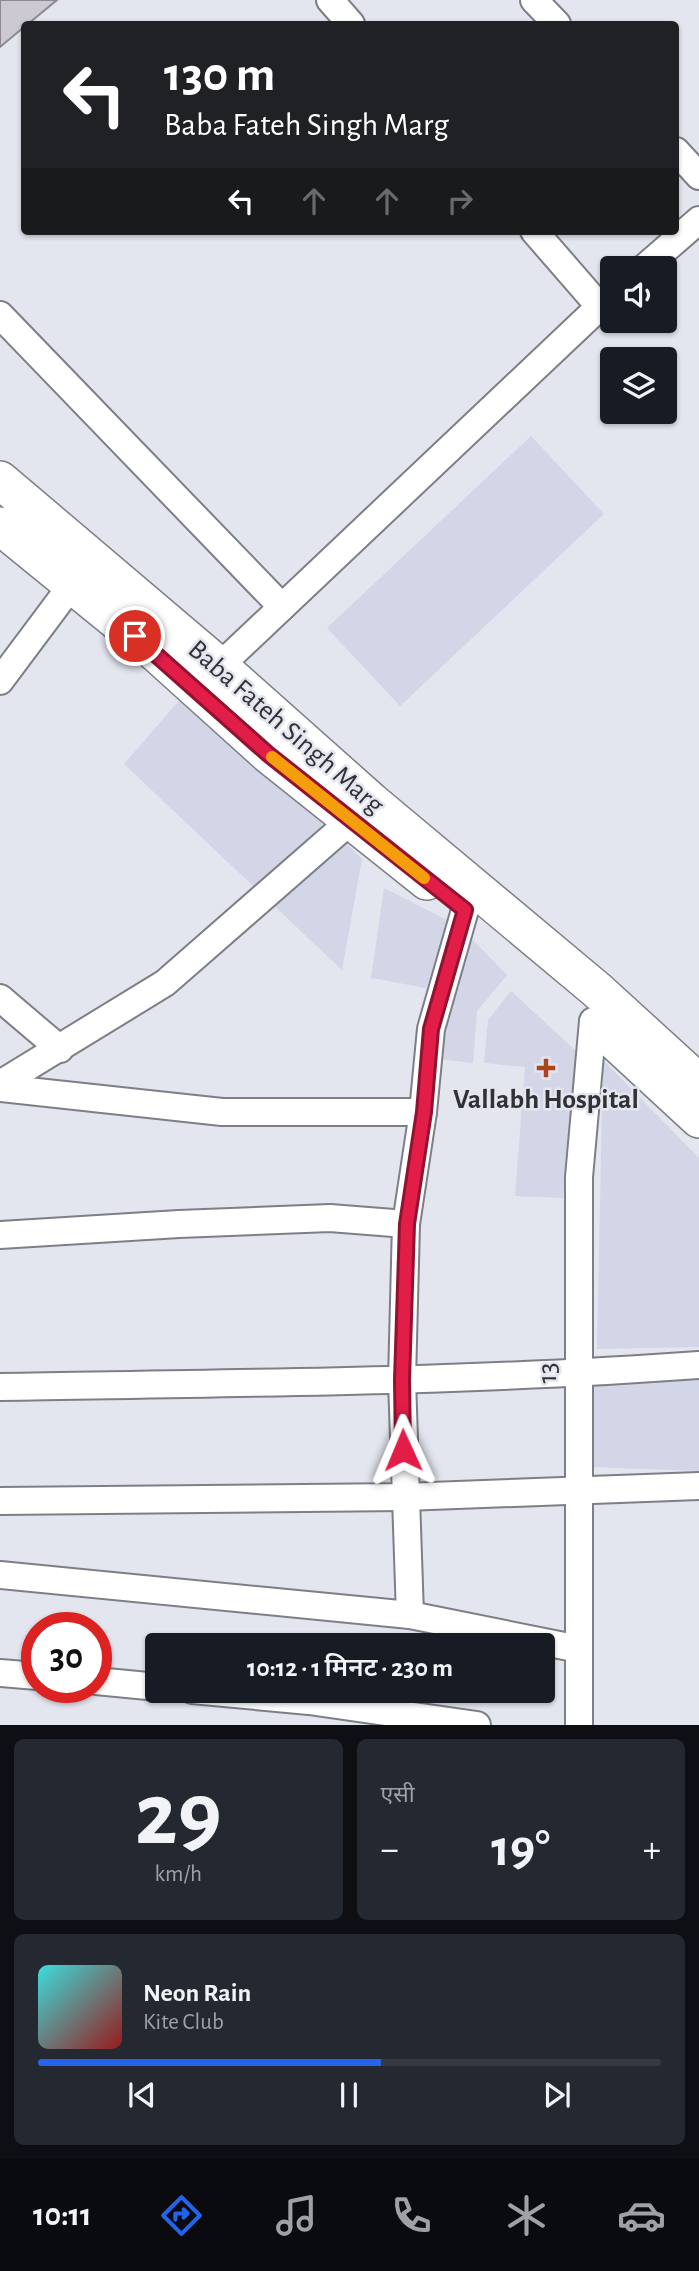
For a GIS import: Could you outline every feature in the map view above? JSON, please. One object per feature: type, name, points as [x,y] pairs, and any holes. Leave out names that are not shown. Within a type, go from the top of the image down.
[{"type":"street","points":[[330,0],[348,21]]},
{"type":"street","points":[[534,0],[554,21]]},
{"type":"street","points":[[679,154],[699,176]]},
{"type":"street","points":[[658,256],[699,220]]},
{"type":"street","points":[[538,235],[600,295]]},
{"type":"street","points":[[207,678],[600,307]]},
{"type":"street","points":[[0,315],[282,607]]},
{"type":"street","name":"Baba Fateh Singh Marg","points":[[0,480],[207,678],[471,900],[597,990],[699,1083]]},
{"type":"street","name":"Baba Fateh Singh Marg","points":[[0,526],[156,653],[207,678]]},
{"type":"street","points":[[0,681],[71,586]]},
{"type":"street","points":[[0,1086],[165,983],[362,811]]},
{"type":"street","points":[[410,1615],[402,1380],[407,1224],[424,1112],[431,1029],[471,900]]},
{"type":"street","name":"Baba Fateh Singh Marg","points":[[471,900],[593,1021],[699,1119]]},
{"type":"street","points":[[0,998],[60,1049]]},
{"type":"street","name":"13","points":[[579,1725],[579,1177],[593,1021]]},
{"type":"street","points":[[0,1086],[222,1112],[424,1112]]},
{"type":"street","points":[[0,1235],[330,1218],[407,1224]]},
{"type":"street","points":[[0,1387],[402,1380],[578,1374],[699,1364]]},
{"type":"street","points":[[0,1501],[404,1497],[699,1486]]},
{"type":"street","points":[[0,1575],[410,1615],[579,1649]]},
{"type":"street","points":[[0,1673],[21,1675]]},
{"type":"street","points":[[112,1683],[145,1686]]},
{"type":"street","points":[[256,1703],[305,1713],[477,1725]]},
{"type":"shaded area","points":[[531,436],[604,514],[400,706],[327,628]]},
{"type":"shaded area","points":[[191,687],[362,859],[342,970],[124,764]]},
{"type":"shaded area","points":[[384,888],[453,923],[426,988],[371,978]]},
{"type":"shaded area","points":[[460,927],[507,975],[477,1011],[473,1063],[429,1058]]},
{"type":"shaded area","points":[[511,991],[576,1051],[563,1198],[515,1196],[525,1067],[484,1063],[488,1020]]},
{"type":"shaded area","points":[[603,1060],[699,1158],[699,1347],[597,1349]]},
{"type":"shaded area","points":[[699,1355],[699,1471],[589,1467],[595,1361]]},
{"type":"building","points":[[0,0],[57,0],[32,21],[21,21],[21,30],[0,47]]},
{"type":"slow traffic","points":[[272,757],[424,878]]},
{"type":"place","name":"Vallabh Hospital","points":[[546,1068]]},
{"type":"route","points":[[135,636],[268,754],[465,910],[431,1029],[424,1112],[407,1224],[402,1380],[403,1450]]}]
